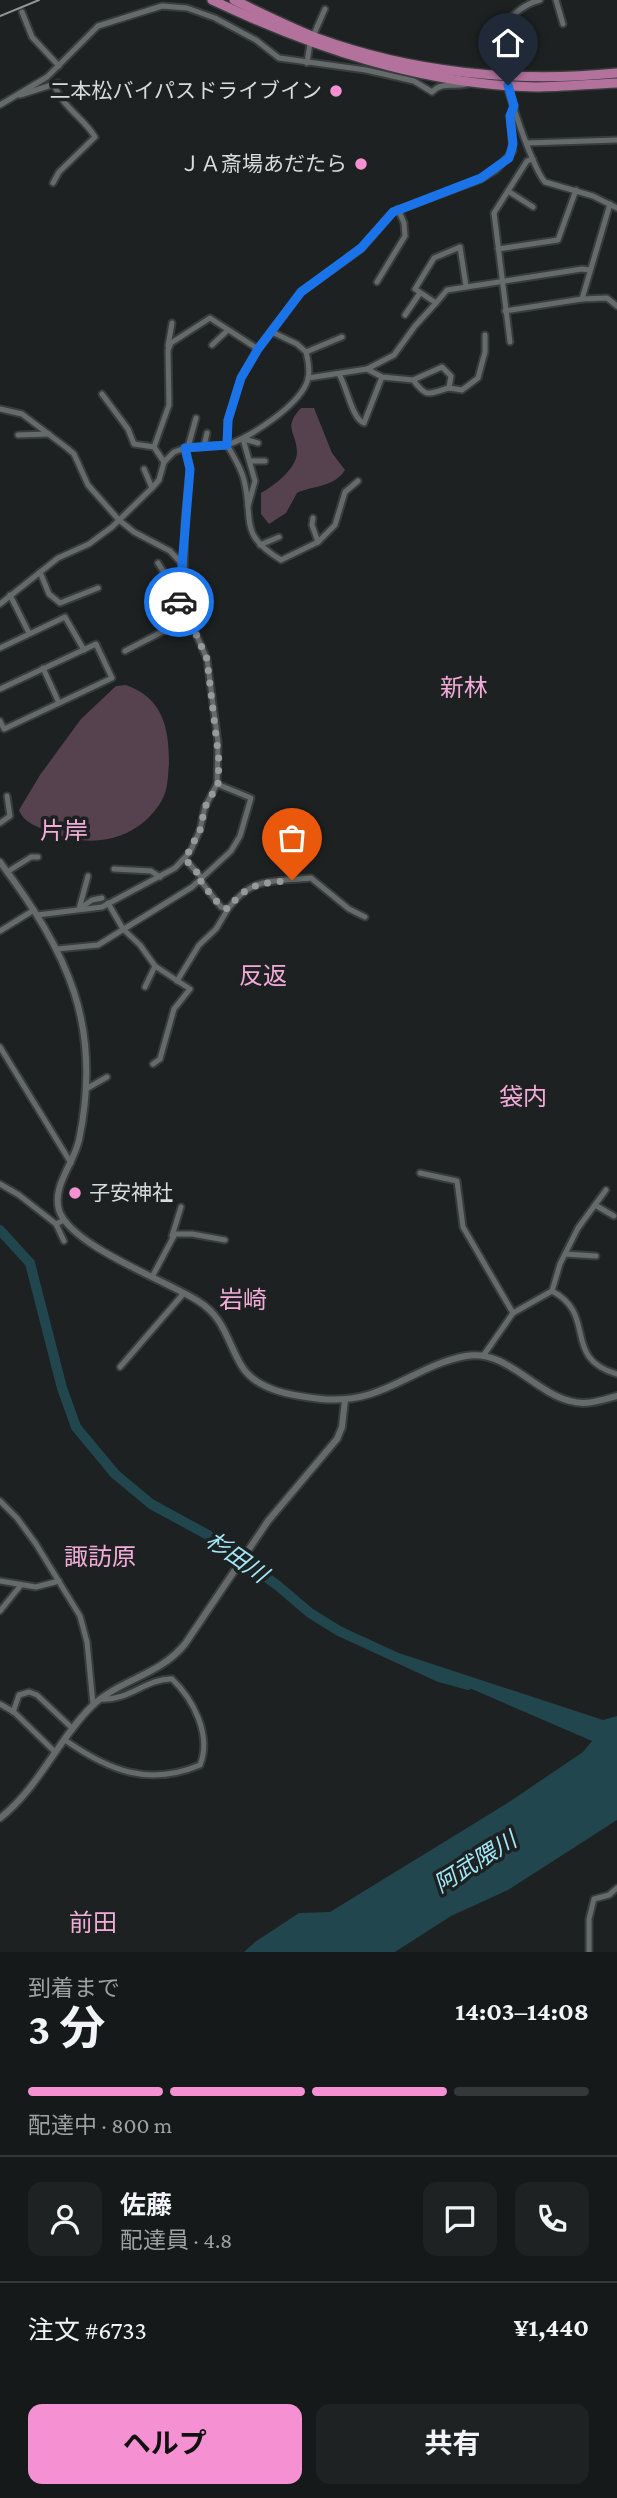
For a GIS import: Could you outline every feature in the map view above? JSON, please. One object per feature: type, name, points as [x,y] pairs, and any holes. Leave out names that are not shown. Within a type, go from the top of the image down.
[{"type":"highway","points":[[212,0],[312,39],[410,72],[475,81],[617,73]]},
{"type":"highway","points":[[234,0],[312,39],[389,58],[537,87],[617,83]]},
{"type":"street","points":[[540,0],[519,10],[500,35],[499,46],[506,81],[527,143],[543,180],[576,190],[617,208]]},
{"type":"street","points":[[556,0],[563,24]]},
{"type":"street","points":[[0,105],[47,77],[98,26],[162,6],[187,8],[215,18],[256,40],[279,58],[374,71],[414,81],[432,92],[445,84],[463,86],[475,81]]},
{"type":"street","points":[[307,63],[312,39],[325,9]]},
{"type":"street","points":[[22,12],[32,37],[59,66]]},
{"type":"street","points":[[17,95],[56,84],[74,115],[85,123],[95,137],[58,172],[52,183]]},
{"type":"street","points":[[358,481],[346,489],[335,525],[318,542],[281,560],[260,545],[249,529],[243,478],[227,445],[231,407],[241,378],[258,349],[301,292],[351,257],[398,209],[481,178],[505,162],[513,151],[510,116],[514,106]]},
{"type":"street","points":[[527,143],[617,139]]},
{"type":"street","points":[[510,342],[500,280],[494,212],[527,161],[533,159]]},
{"type":"street","points":[[498,248],[558,240],[576,190]]},
{"type":"street","points":[[508,191],[533,207]]},
{"type":"street","points":[[582,299],[610,204]]},
{"type":"street","points":[[377,282],[405,236],[404,223],[398,209]]},
{"type":"street","points":[[436,303],[415,289],[434,258],[460,247],[466,286]]},
{"type":"street","points":[[308,378],[367,369],[399,351],[415,326],[447,290],[500,280],[589,270]]},
{"type":"street","points":[[405,315],[420,293]]},
{"type":"street","points":[[505,311],[582,299],[607,298],[617,306]]},
{"type":"street","points":[[168,346],[210,318],[258,349]]},
{"type":"street","points":[[154,447],[169,405],[168,346],[172,323]]},
{"type":"street","points":[[212,345],[228,330]]},
{"type":"street","points":[[0,604],[58,558],[99,537],[119,520],[159,480],[164,462],[174,452],[187,448],[227,445],[243,439],[292,403],[308,378],[306,352],[297,344],[272,332]]},
{"type":"street","points":[[413,380],[422,394],[449,388],[463,390],[478,379],[485,352],[485,335]]},
{"type":"street","points":[[306,352],[342,338]]},
{"type":"street","points":[[367,369],[382,377],[413,380],[442,367],[451,376],[449,388]]},
{"type":"street","points":[[339,374],[352,402],[352,413],[364,424],[382,377]]},
{"type":"street","points":[[102,394],[128,429],[134,444],[154,447],[164,462]]},
{"type":"street","points":[[0,409],[17,411],[74,454],[84,480],[119,520],[134,532],[170,551],[184,566]]},
{"type":"street","points":[[0,931],[35,913],[108,903],[160,877],[185,859],[200,830],[205,807],[218,784],[218,742],[207,659],[196,634],[185,620],[179,601],[190,469],[187,448],[195,418]]},
{"type":"street","points":[[204,446],[207,433]]},
{"type":"street","points":[[18,435],[49,435]]},
{"type":"street","points":[[243,439],[257,443]]},
{"type":"street","points":[[243,439],[255,481],[248,506]]},
{"type":"street","points":[[250,461],[264,461]]},
{"type":"street","points":[[144,469],[152,488]]},
{"type":"street","points":[[313,518],[312,525],[318,542]]},
{"type":"street","points":[[260,545],[279,537]]},
{"type":"street","points":[[158,562],[168,579],[182,586]]},
{"type":"street","points":[[40,572],[53,600],[60,603],[98,588]]},
{"type":"street","points":[[10,595],[29,633]]},
{"type":"street","points":[[0,648],[65,617],[84,650]]},
{"type":"street","points":[[125,651],[185,620]]},
{"type":"street","points":[[0,689],[96,644],[112,678],[4,729],[0,721]]},
{"type":"street","points":[[43,668],[59,703]]},
{"type":"street","points":[[57,949],[98,945],[201,879],[231,851],[240,836],[251,798],[218,784]]},
{"type":"street","points":[[0,823],[10,816],[8,796]]},
{"type":"street","points":[[7,872],[31,857],[38,857]]},
{"type":"street","points":[[185,859],[221,907],[228,909]]},
{"type":"street","points":[[0,862],[57,949],[71,979],[83,1022],[86,1089],[79,1139],[57,1200],[64,1220],[107,1253],[209,1308],[218,1317],[241,1365],[258,1383],[292,1395],[345,1400],[381,1391],[452,1360],[483,1356],[503,1363],[571,1402],[586,1403],[617,1396]]},
{"type":"street","points":[[114,869],[151,871],[160,877]]},
{"type":"street","points":[[79,909],[88,876]]},
{"type":"street","points":[[177,981],[199,945],[216,929],[241,892],[254,884],[311,878],[349,909],[365,918]]},
{"type":"street","points":[[79,909],[92,900],[102,898]]},
{"type":"street","points":[[108,903],[123,929],[141,945],[155,966],[190,989],[174,1009],[160,1059],[153,1064]]},
{"type":"street","points":[[145,987],[155,966]]},
{"type":"street","points":[[0,1047],[71,1163]]},
{"type":"street","points":[[86,1089],[107,1077]]},
{"type":"street","points":[[420,1173],[457,1181],[463,1227],[513,1313]]},
{"type":"street","points":[[0,1184],[56,1224],[64,1241]]},
{"type":"street","points":[[483,1356],[513,1313],[552,1291],[578,1228],[606,1190]]},
{"type":"street","points":[[595,1205],[614,1216]]},
{"type":"street","points":[[152,1277],[172,1236],[181,1207]]},
{"type":"street","points":[[56,1224],[64,1220]]},
{"type":"street","points":[[172,1236],[192,1234],[225,1240]]},
{"type":"street","points":[[565,1254],[596,1256]]},
{"type":"street","points":[[552,1291],[572,1306],[587,1355],[604,1370],[617,1374]]},
{"type":"street","points":[[120,1367],[184,1293]]},
{"type":"street","points":[[0,1818],[22,1796],[93,1704],[170,1661],[295,1486],[337,1438],[342,1427],[345,1400]]},
{"type":"street","points":[[0,1501],[17,1518],[80,1616],[87,1642],[93,1704]]},
{"type":"street","points":[[0,1581],[36,1587],[59,1581]]},
{"type":"street","points":[[0,1611],[21,1585]]},
{"type":"street","points":[[65,1740],[88,1756],[119,1770],[160,1775],[200,1765],[204,1749],[202,1731],[194,1708],[172,1679],[160,1680],[114,1700],[100,1699]]},
{"type":"street","points":[[13,1712],[19,1695],[29,1692],[37,1695],[73,1728]]},
{"type":"street","points":[[0,1704],[13,1712],[55,1752]]},
{"type":"street","points":[[589,1952],[589,1919],[594,1899],[609,1895],[617,1888]]},
{"type":"shaded area","points":[[301,408],[314,408],[332,453],[345,470],[329,483],[297,493],[286,513],[269,524],[261,514],[261,493],[284,476],[296,459],[291,425]]},
{"type":"shaded area","points":[[126,685],[156,706],[165,726],[169,750],[167,782],[164,796],[153,813],[128,832],[100,840],[69,838],[29,822],[19,810],[40,775],[81,719],[116,686]]},
{"type":"water","name":"阿武隈川","points":[[356,1639],[603,1720],[617,1716],[617,1820],[508,1890],[451,1916],[395,1952],[244,1952],[299,1913],[330,1912],[506,1804],[583,1752],[592,1741]]},
{"type":"waterway","name":"杉田川","points":[[0,1230],[30,1263],[62,1388],[76,1427],[115,1474],[151,1504],[208,1535],[277,1585],[310,1613],[339,1631],[439,1677],[468,1685]]},
{"type":"railway","points":[[0,16],[39,0]]},
{"type":"way so far","points":[[179,602],[181,612],[185,620],[192,625],[207,659],[219,761],[218,784],[205,807],[200,830],[185,859],[202,878],[200,880],[221,907],[228,909],[241,892],[254,884],[292,880]]},
{"type":"place","name":"二本松バイパスドライブイン","points":[[336,91]]},
{"type":"place","name":"ＪＡ斎場あだたら","points":[[361,164]]},
{"type":"place","name":"子安神社","points":[[75,1193]]},
{"type":"district","name":"新林","points":[[464,688]]},
{"type":"district","name":"片岸","points":[[64,831]]},
{"type":"district","name":"反返","points":[[263,976]]},
{"type":"district","name":"袋内","points":[[523,1097]]},
{"type":"district","name":"岩崎","points":[[243,1300]]},
{"type":"district","name":"諏訪原","points":[[100,1557]]},
{"type":"district","name":"前田","points":[[93,1923]]},
{"type":"route","points":[[179,602],[190,482],[185,448],[227,445],[228,420],[241,378],[258,349],[301,292],[351,257],[393,212],[481,178],[496,170],[509,158],[513,151],[510,116],[514,106],[508,85]]}]
